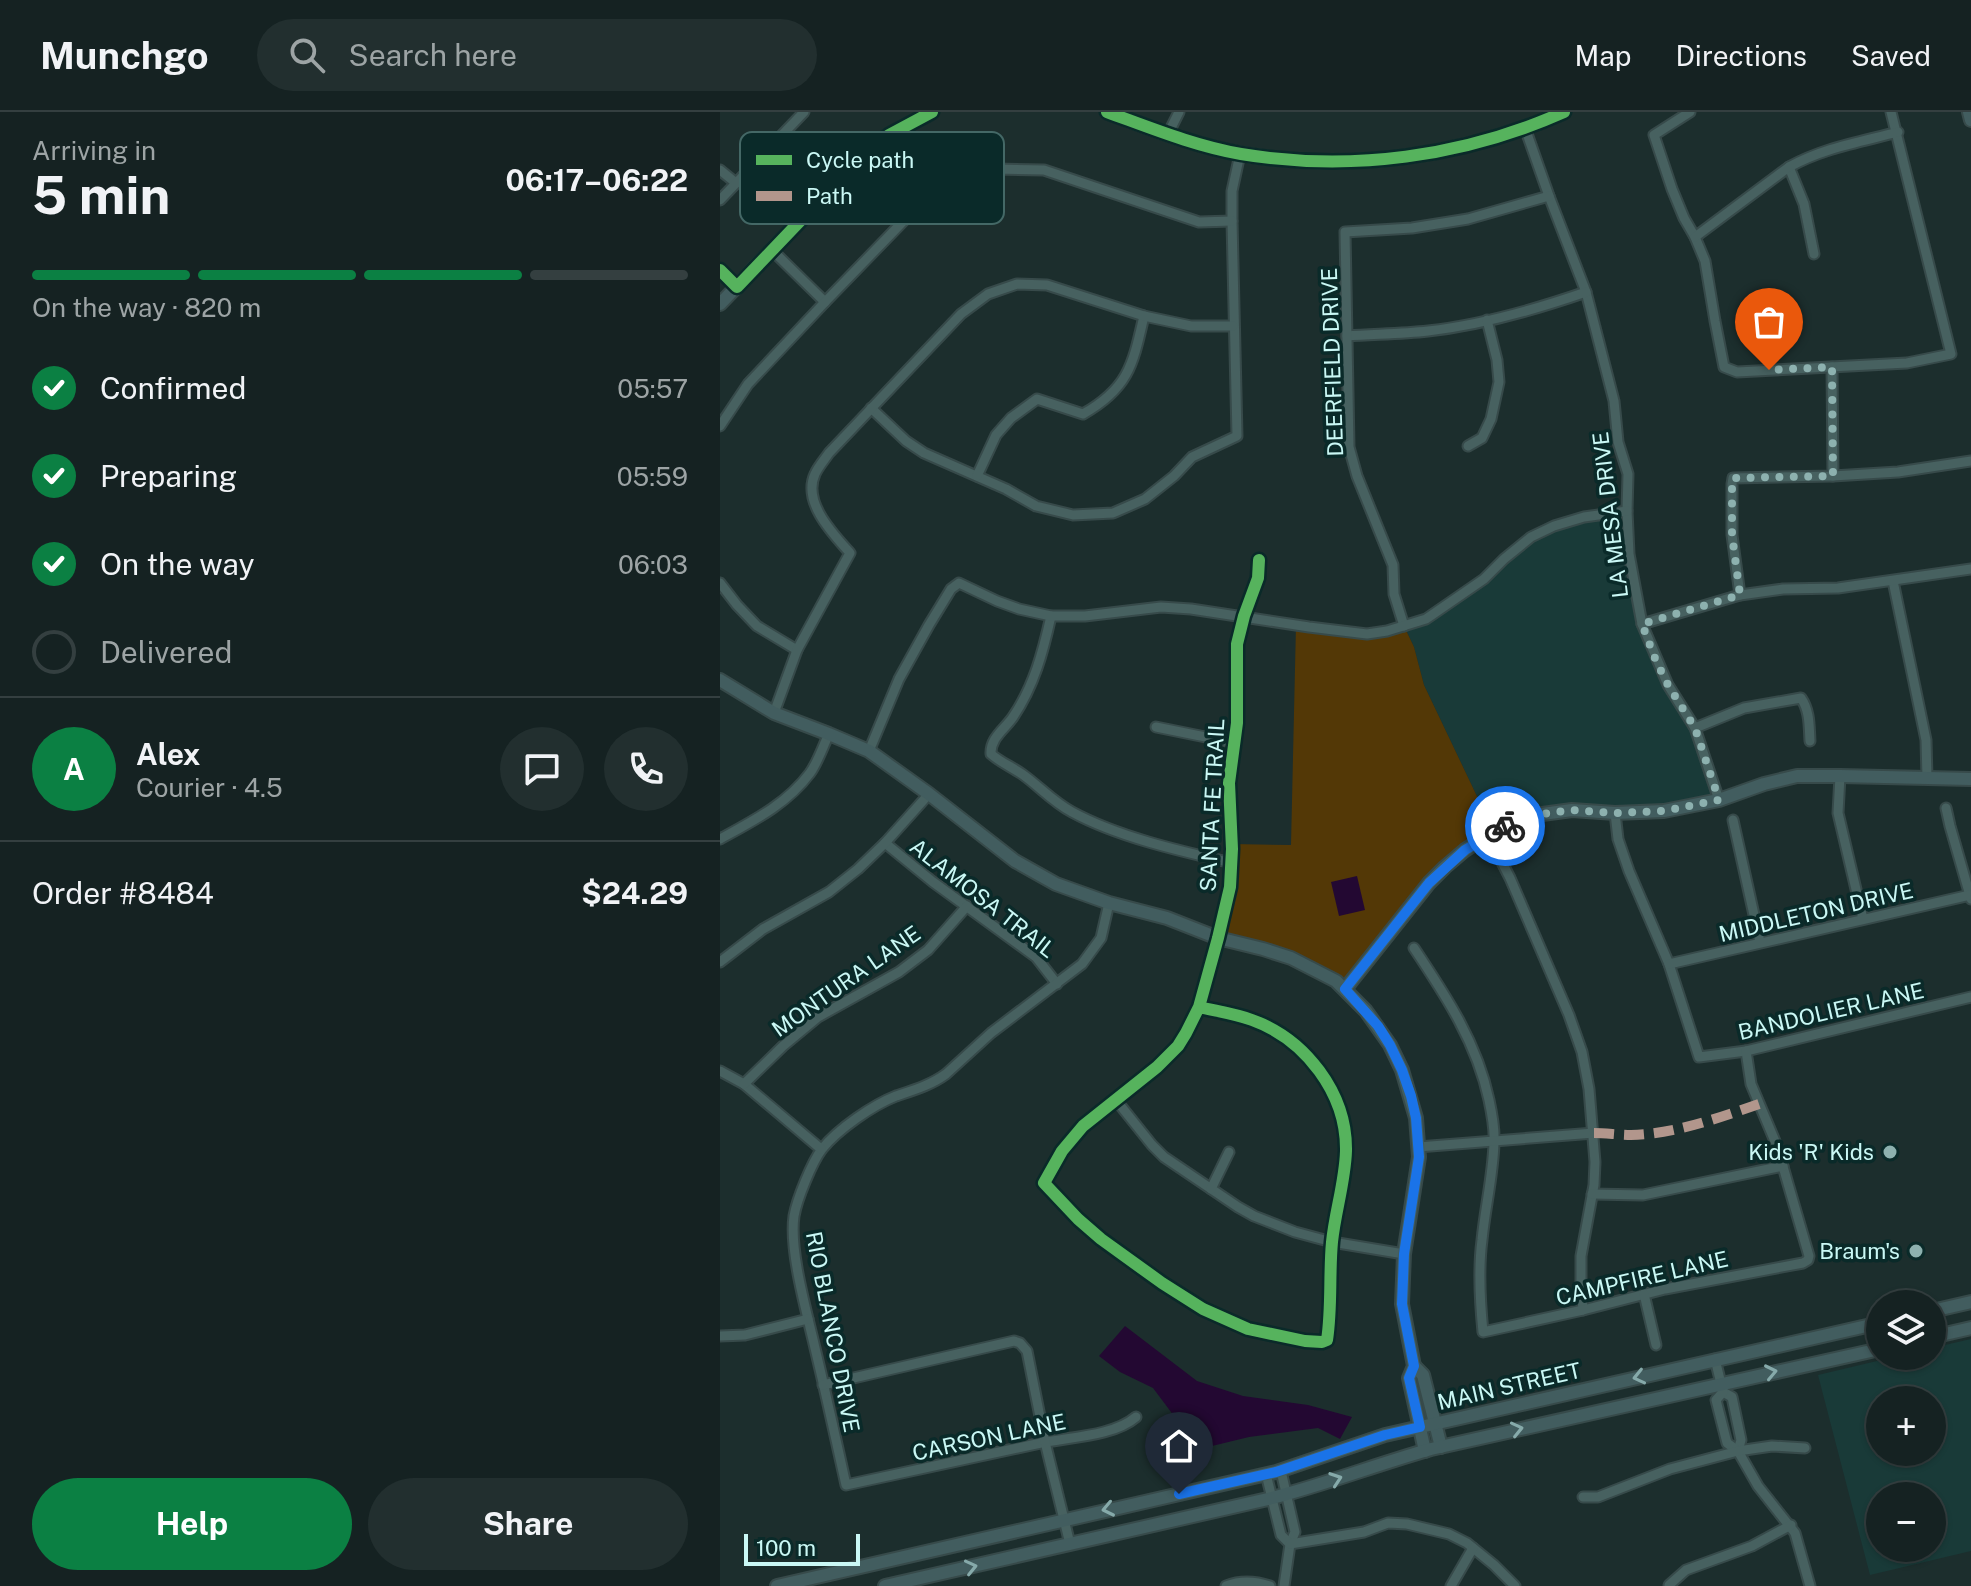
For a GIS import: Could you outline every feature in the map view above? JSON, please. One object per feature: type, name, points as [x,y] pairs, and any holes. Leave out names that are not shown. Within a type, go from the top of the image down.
[{"type":"street","points":[[785,132],[804,112]]},
{"type":"street","points":[[895,132],[932,112]]},
{"type":"street","points":[[1107,112],[1168,134],[1240,154],[1319,162],[1403,158],[1462,147],[1525,128],[1564,112]]},
{"type":"street","points":[[1168,134],[1179,112]]},
{"type":"street","points":[[1690,112],[1654,135],[1672,189],[1705,261],[1724,367],[1737,372],[1907,363],[1951,354],[1891,112]]},
{"type":"street","points":[[1969,112],[1971,120]]},
{"type":"street","name":"LA MESA DRIVE","points":[[1525,128],[1586,292],[1614,401],[1618,442],[1628,474],[1629,554],[1642,624],[1668,685],[1695,728],[1719,800]]},
{"type":"street","points":[[1695,237],[1789,167],[1823,151],[1898,132]]},
{"type":"street","points":[[871,408],[906,441],[924,453],[1006,489],[1036,506],[1073,515],[1113,513],[1145,499],[1192,457],[1237,436],[1232,191],[1240,154]]},
{"type":"street","points":[[1789,167],[1804,204],[1814,254]]},
{"type":"street","points":[[1004,169],[1044,170],[1199,222],[1232,221]]},
{"type":"street","points":[[720,170],[736,183]]},
{"type":"street","points":[[720,200],[740,179]]},
{"type":"street","name":"DEERFIELD DRIVE","points":[[1404,626],[1394,594],[1393,565],[1357,476],[1349,447],[1345,232],[1412,228],[1468,219],[1549,196]]},
{"type":"street","points":[[720,304],[797,224]]},
{"type":"street","points":[[720,426],[748,384],[901,224]]},
{"type":"street","points":[[772,250],[825,302]]},
{"type":"street","points":[[720,270],[737,287]]},
{"type":"street","points":[[774,713],[797,650],[850,553],[820,514],[812,495],[814,476],[829,453],[961,314],[988,294],[1017,284],[1047,285],[1144,316],[1191,326],[1233,326]]},
{"type":"street","points":[[1347,336],[1428,331],[1535,310],[1586,292]]},
{"type":"street","points":[[977,476],[996,435],[1011,418],[1037,399],[1083,414],[1113,393],[1127,375],[1134,358],[1144,316]]},
{"type":"street","points":[[1468,446],[1482,438],[1491,419],[1499,382],[1487,320]]},
{"type":"street","points":[[1832,367],[1833,476]]},
{"type":"street","points":[[1740,595],[1732,535],[1733,478],[1898,472],[1971,461]]},
{"type":"street","points":[[869,751],[899,679],[951,589],[959,583],[1019,609],[1051,616],[1085,616],[1161,607],[1356,633],[1387,631],[1426,619],[1484,579],[1531,537],[1584,517],[1627,511]]},
{"type":"street","name":"SANTA FE TRAIL","points":[[1259,560],[1258,578],[1237,644],[1237,723],[1229,783],[1230,887],[1199,1007],[1178,1046],[1157,1067],[1083,1126],[1062,1151],[1044,1183],[1101,1239],[1203,1309],[1248,1329],[1305,1341],[1327,1340],[1332,1242]]},
{"type":"street","points":[[1642,624],[1740,595],[1783,589],[1838,588],[1971,569]]},
{"type":"street","points":[[1893,581],[1926,737],[1927,778]]},
{"type":"street","points":[[720,583],[757,626],[797,650]]},
{"type":"street","points":[[1051,616],[1038,670],[1013,717],[991,743],[993,757],[1023,775],[1068,810],[1101,826],[1180,851],[1232,863]]},
{"type":"street","points":[[720,680],[774,713],[869,751],[1015,861],[1056,884],[1109,903],[1167,918],[1218,938],[1291,958],[1345,989],[1378,1026],[1402,1070],[1413,1107],[1419,1157],[1404,1254],[1402,1304],[1414,1366],[1409,1378],[1425,1451]]},
{"type":"street","points":[[1695,728],[1744,708],[1801,698],[1809,720],[1810,741]]},
{"type":"street","points":[[1156,727],[1235,743]]},
{"type":"street","points":[[720,839],[769,813],[795,790],[812,771],[829,734]]},
{"type":"street","points":[[1345,989],[1429,883],[1465,850],[1511,823],[1535,815],[1572,810],[1615,813],[1664,811],[1719,800],[1797,776],[1971,779]]},
{"type":"street","points":[[1840,776],[1838,813],[1863,919]]},
{"type":"street","points":[[720,962],[763,929],[829,892],[885,843],[929,794]]},
{"type":"street","points":[[1946,808],[1971,897]]},
{"type":"street","points":[[1615,813],[1618,839],[1629,871],[1669,964]]},
{"type":"street","points":[[1733,820],[1760,942]]},
{"type":"street","points":[[1488,835],[1510,878],[1582,1052],[1594,1133],[1595,1173],[1581,1256],[1583,1310]]},
{"type":"street","name":"ALAMOSA TRAIL","points":[[885,843],[1036,957],[1057,984]]},
{"type":"street","name":"MIDDLETON DRIVE","points":[[1669,964],[1971,897]]},
{"type":"street","name":"RIO BLANCO DRIVE","points":[[846,1485],[795,1247],[794,1218],[801,1190],[821,1149],[864,1113],[896,1096],[938,1080],[991,1033],[1082,964],[1101,938],[1109,903]]},
{"type":"street","name":"MONTURA LANE","points":[[744,1084],[818,1017],[899,972],[928,950],[967,906]]},
{"type":"street","points":[[1414,948],[1449,1001],[1472,1045],[1485,1080],[1494,1140]]},
{"type":"street","name":"BANDOLIER LANE","points":[[1669,964],[1699,1057],[1746,1051],[1971,997]]},
{"type":"street","points":[[1199,1007],[1251,1019],[1274,1029],[1296,1044],[1323,1075],[1342,1120],[1346,1152],[1332,1242]]},
{"type":"street","points":[[1592,1194],[1643,1195],[1783,1166],[1751,1084],[1746,1051]]},
{"type":"street","points":[[720,1071],[744,1084],[821,1149]]},
{"type":"street","points":[[1116,1100],[1164,1157],[1254,1216],[1332,1242],[1404,1254]]},
{"type":"street","points":[[1418,1147],[1594,1133]]},
{"type":"street","name":"CAMPFIRE LANE","points":[[1494,1140],[1481,1243],[1483,1332],[1711,1279],[1803,1263],[1809,1256],[1783,1166]]},
{"type":"street","points":[[1211,1189],[1229,1152]]},
{"type":"street","points":[[1644,1294],[1656,1345]]},
{"type":"street","points":[[1946,1308],[1971,1302]]},
{"type":"street","points":[[720,1336],[745,1335],[808,1319]]},
{"type":"street","name":"MAIN STREET","points":[[777,1586],[1281,1471],[1385,1435],[1866,1326]]},
{"type":"street","points":[[1946,1334],[1971,1328]]},
{"type":"street","points":[[823,1385],[1014,1341],[1020,1343],[1027,1351],[1070,1544]]},
{"type":"street","name":"MAIN STREET","points":[[885,1586],[1272,1498],[1441,1447],[1722,1387],[1866,1352]]},
{"type":"street","points":[[1715,1359],[1722,1387],[1732,1397],[1741,1440],[1738,1451]]},
{"type":"street","points":[[1414,1366],[1423,1375],[1441,1447]]},
{"type":"street","points":[[1722,1387],[1716,1400],[1727,1443],[1738,1451],[1758,1486],[1791,1525],[1801,1547],[1810,1586]]},
{"type":"street","name":"CARSON LANE","points":[[846,1485],[1116,1429],[1136,1417]]},
{"type":"street","points":[[1583,1497],[1598,1497],[1670,1469],[1738,1451],[1772,1446],[1805,1448]]},
{"type":"street","points":[[1281,1471],[1295,1532],[1290,1544],[1284,1586]]},
{"type":"street","points":[[1266,1474],[1281,1535],[1290,1544]]},
{"type":"street","points":[[1290,1544],[1398,1523],[1449,1534],[1473,1548],[1515,1586]]},
{"type":"street","points":[[1669,1585],[1686,1570],[1752,1546],[1791,1525]]},
{"type":"street","points":[[1451,1586],[1473,1548]]},
{"type":"street","points":[[1226,1586],[1253,1581],[1270,1586]]},
{"type":"shaded area","points":[[1627,511],[1642,624],[1695,728],[1719,800],[1664,811],[1572,810],[1494,832],[1424,685],[1414,647],[1404,626],[1426,619],[1504,559],[1554,526]]},
{"type":"shaded area","points":[[1296,625],[1344,632],[1404,626],[1414,647],[1424,685],[1494,832],[1465,850],[1345,989],[1310,967],[1218,938],[1230,887],[1231,844],[1291,845]]},
{"type":"shaded area","points":[[1357,876],[1365,910],[1339,916],[1331,882]]},
{"type":"shaded area","points":[[1125,1326],[1197,1381],[1243,1396],[1308,1405],[1352,1417],[1340,1439],[1318,1428],[1249,1437],[1212,1446],[1180,1424],[1153,1388],[1120,1372],[1099,1356]]},
{"type":"shaded area","points":[[1971,1339],[1971,1551],[1946,1557],[1946,1482],[1866,1482],[1866,1560],[1818,1375],[1866,1364],[1866,1370],[1946,1370],[1946,1345]]},
{"type":"shaded area","points":[[1867,1562],[1925,1562],[1870,1575]]},
{"type":"marked path","points":[[1594,1133],[1631,1135],[1664,1132],[1759,1104]]},
{"type":"cycle path","points":[[895,132],[932,112]]},
{"type":"cycle path","points":[[1107,112],[1224,151],[1324,161],[1406,157],[1446,150],[1486,140],[1564,112]]},
{"type":"cycle path","points":[[720,270],[737,287],[797,224]]},
{"type":"cycle path","points":[[1199,1007],[1252,1020],[1289,1040],[1319,1071],[1339,1109],[1346,1151],[1332,1242],[1327,1340],[1322,1342],[1248,1329],[1203,1309],[1101,1239],[1044,1183],[1062,1151],[1083,1126],[1157,1067],[1178,1046],[1199,1007],[1230,887],[1229,783],[1237,723],[1237,644],[1258,578],[1259,560]]},
{"type":"way so far","points":[[1505,826],[1535,815],[1572,810],[1615,813],[1664,811],[1719,800],[1695,728],[1668,685],[1642,624],[1740,595],[1732,535],[1733,478],[1833,476],[1832,367],[1769,370]]},
{"type":"place","name":"Kids 'R' Kids","points":[[1890,1152]]},
{"type":"place","name":"Braum's","points":[[1916,1251]]},
{"type":"route","points":[[1179,1494],[1276,1472],[1385,1435],[1420,1427],[1409,1378],[1414,1366],[1402,1304],[1404,1254],[1419,1157],[1416,1118],[1402,1070],[1390,1045],[1366,1011],[1345,989],[1429,883],[1465,850],[1505,826]]}]
